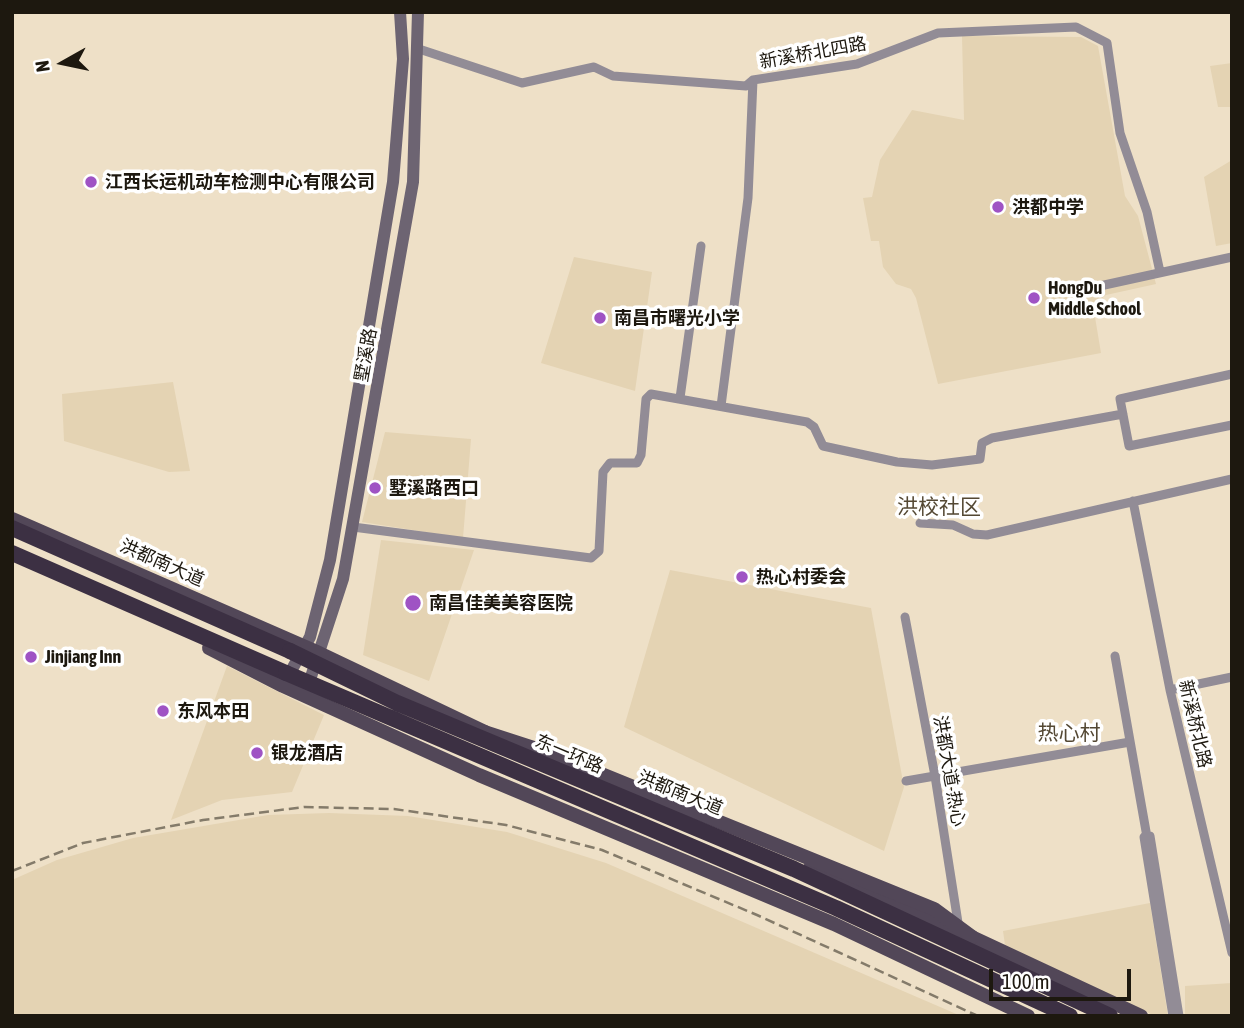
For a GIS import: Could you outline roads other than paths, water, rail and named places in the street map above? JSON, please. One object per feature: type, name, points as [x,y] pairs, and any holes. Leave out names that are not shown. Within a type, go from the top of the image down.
[{"type":"highway","name":"东一环路","points":[[12,528],[289,651],[397,703],[794,869],[1110,1016]]},
{"type":"highway","points":[[14,555],[359,706],[836,908],[1070,1016]]},
{"type":"main road","name":"洪都南大道","points":[[12,519],[320,653],[520,749],[965,935],[1142,1016]]},
{"type":"main road","points":[[14,555],[226,655],[283,686],[479,775],[834,924],[1028,1016]]},
{"type":"main road","points":[[397,703],[552,754],[934,909],[965,935]]},
{"type":"street","name":"墅溪路","points":[[283,686],[304,647],[330,560],[393,182],[403,59],[400,12]]},
{"type":"street","name":"墅溪路","points":[[305,696],[342,579],[353,527],[412,182],[419,49],[418,12]]},
{"type":"street","name":"新溪桥北四路","points":[[419,49],[522,83],[594,67],[613,76],[746,86],[753,80],[857,64],[938,33],[1076,27],[1107,43],[1120,133],[1147,212],[1160,272]]},
{"type":"street","points":[[721,406],[748,198],[753,80]]},
{"type":"street","points":[[680,398],[701,246]]},
{"type":"street","points":[[1077,291],[1232,257]]},
{"type":"street","points":[[1232,374],[1120,398],[1129,446],[1232,425]]},
{"type":"street","points":[[353,527],[591,558],[599,551],[603,472],[606,466],[637,463],[647,396],[655,393],[807,422],[814,427],[823,446],[897,462],[932,465],[980,459],[982,443],[992,439],[1123,414]]},
{"type":"street","points":[[920,523],[953,525],[973,534],[987,535],[1232,479]]},
{"type":"street","name":"新溪桥北路","points":[[1133,501],[1170,690],[1232,953]]},
{"type":"street","name":"洪都大道-热心","points":[[905,617],[965,935]]},
{"type":"street","points":[[1115,656],[1147,837]]},
{"type":"street","points":[[1170,690],[1232,677]]},
{"type":"street","points":[[906,781],[1130,742]]},
{"type":"street","points":[[1147,837],[1150,836],[1179,1016]]},
{"type":"street","points":[[1147,837],[1144,837],[1173,1016]]},
{"type":"railway","points":[[12,871],[83,843],[203,820],[304,807],[394,809],[506,825],[602,850],[757,915],[978,1016]]},
{"type":"place","name":"江西长运机动车检测中心有限公司","points":[[91,182]]},
{"type":"place","name":"洪都中学","points":[[998,207]]},
{"type":"place","name":"HongDu Middle School","points":[[1034,298]]},
{"type":"place","name":"南昌市曙光小学","points":[[600,318]]},
{"type":"place","name":"墅溪路西口","points":[[375,488]]},
{"type":"place","name":"热心村委会","points":[[742,577]]},
{"type":"place","name":"南昌佳美美容医院","points":[[413,603]]},
{"type":"place","name":"Jinjiang Inn","points":[[31,657]]},
{"type":"place","name":"东风本田","points":[[163,711]]},
{"type":"place","name":"银龙酒店","points":[[257,753]]},
{"type":"district","name":"洪校社区","points":[[939,507]]},
{"type":"district","name":"热心村","points":[[1069,733]]}]
